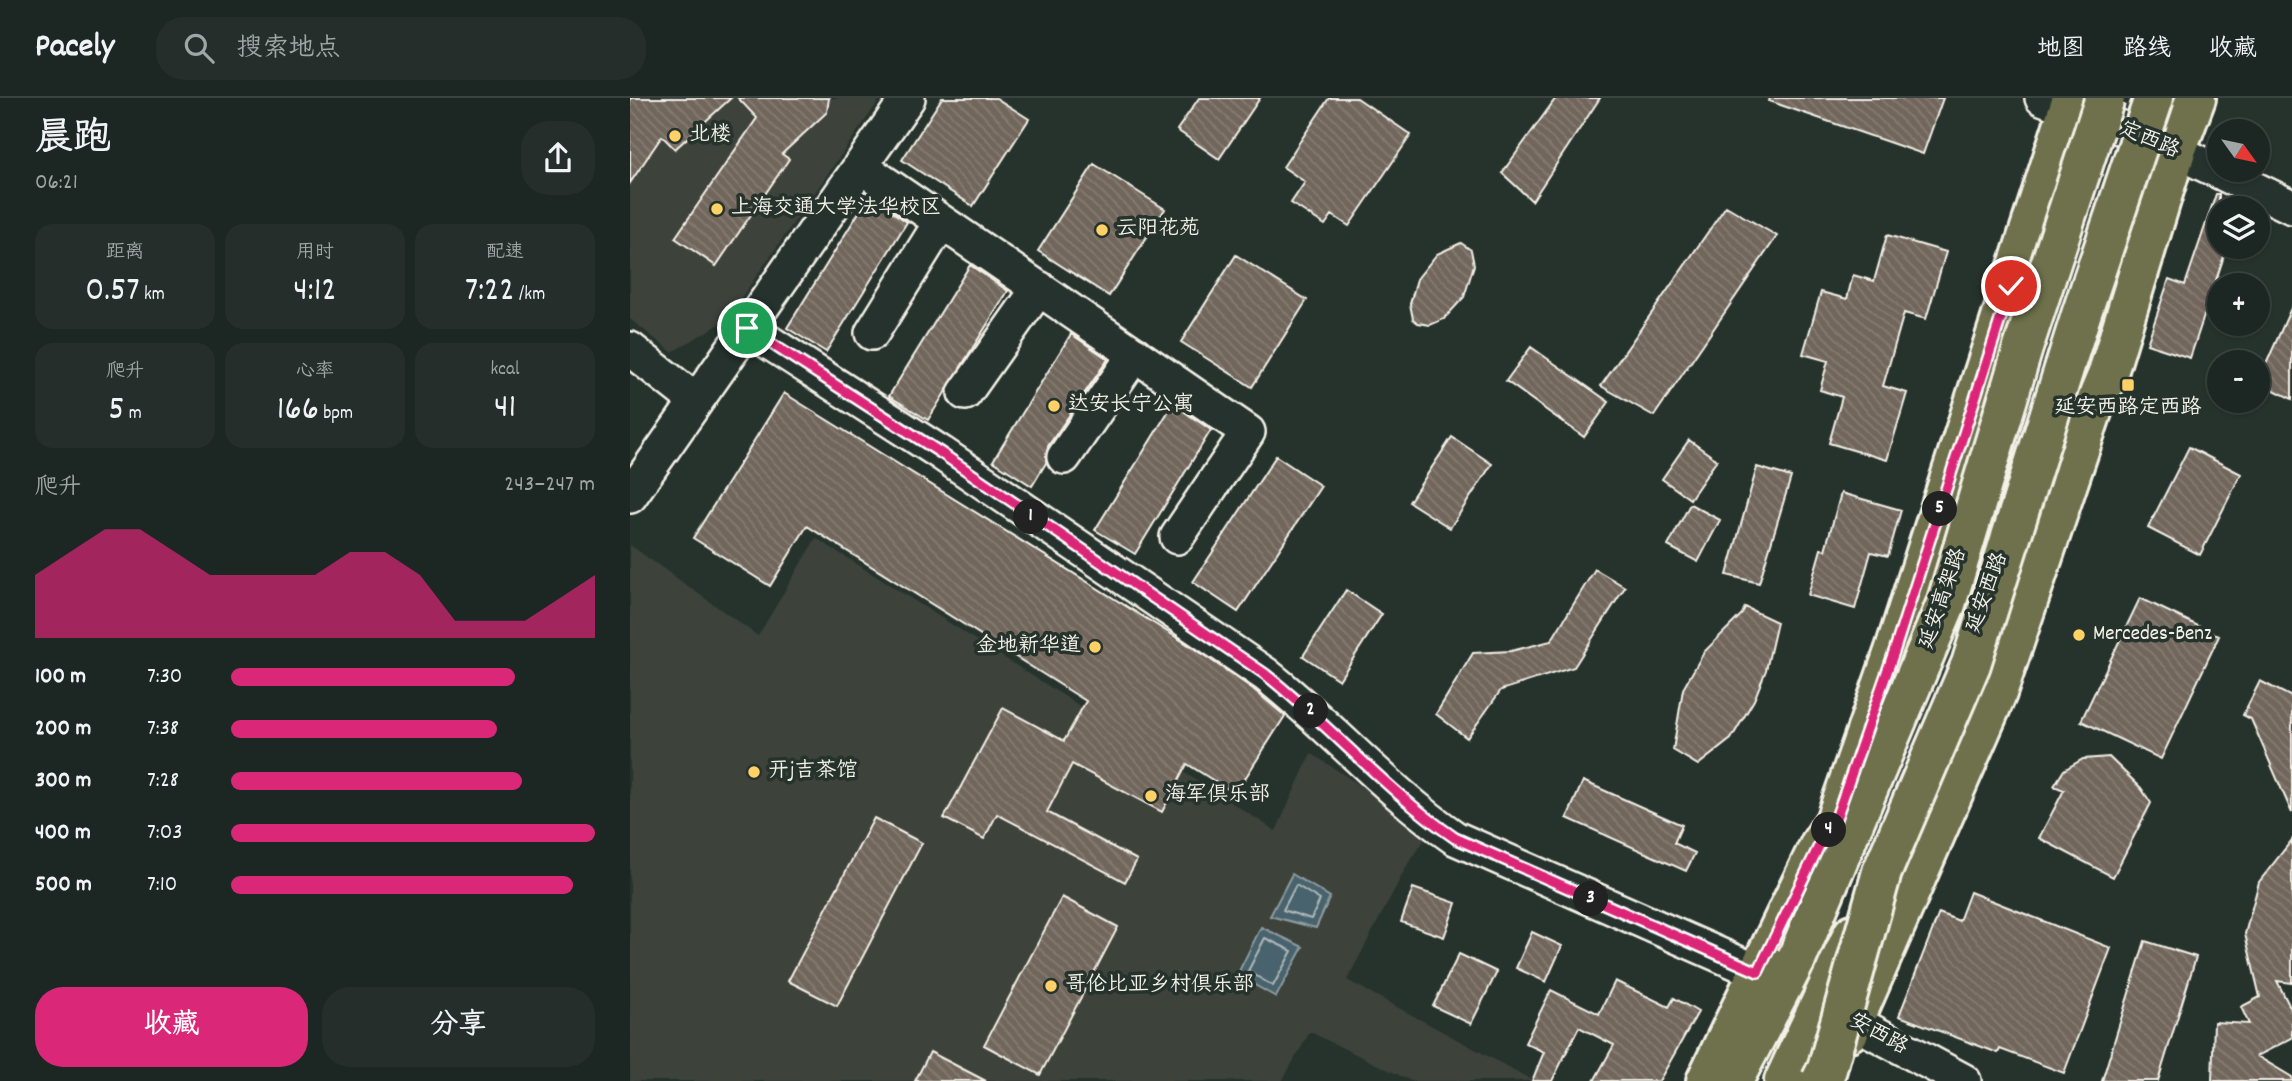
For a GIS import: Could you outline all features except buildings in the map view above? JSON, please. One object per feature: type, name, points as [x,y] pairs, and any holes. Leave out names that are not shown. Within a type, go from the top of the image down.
[{"type":"main road","name":"延安高架路","points":[[1733,1081],[1797,958],[1946,604],[2023,348],[2105,98]]},
{"type":"main road","name":"延安高架路","points":[[1784,1081],[1882,872],[1971,664],[2081,315],[2154,98]]},
{"type":"main road","name":"延安西路","points":[[1793,1081],[1842,1016],[1986,598],[2163,145],[2165,98]]},
{"type":"main road","points":[[2081,315],[2151,172],[2178,98]]},
{"type":"main road","points":[[1823,1081],[1842,1016],[1997,693],[2107,376],[2163,145],[2196,98]]},
{"type":"main road","points":[[1706,1081],[1820,844],[1835,821],[1895,649],[2061,101]]},
{"type":"main road","points":[[1986,598],[2058,513]]},
{"type":"main road","points":[[1823,1081],[1882,872]]},
{"type":"street","points":[[630,496],[908,98]]},
{"type":"street","name":"定西路","points":[[2061,101],[2163,145],[2292,207]]},
{"type":"street","points":[[860,166],[1248,432],[1177,537]]},
{"type":"street","points":[[872,333],[941,222]]},
{"type":"street","points":[[965,393],[1039,288]]},
{"type":"street","points":[[747,328],[941,453],[1265,674],[1304,704],[1424,817],[1455,838],[1758,972]]},
{"type":"street","points":[[630,349],[696,401]]},
{"type":"street","points":[[1064,457],[1135,354]]},
{"type":"street","name":"安西路","points":[[1842,1016],[1964,1081]]},
{"type":"shaded area","name":"上海交通大学法华校区","points":[[630,98],[881,98],[725,321],[672,352],[630,319]]},
{"type":"shaded area","points":[[816,538],[1276,831],[1311,753],[1430,832],[1409,862],[1347,980],[1534,1081],[1411,1081],[1310,1032],[1282,1081],[630,1081],[630,545],[758,636]]},
{"type":"water","points":[[1292,874],[1330,897],[1316,928],[1270,916]]},
{"type":"water","points":[[1261,927],[1303,947],[1276,997],[1237,975]]},
{"type":"place","name":"北楼","points":[[675,136]]},
{"type":"place","name":"上海交通大学法华校区","points":[[717,209]]},
{"type":"place","name":"云阳花苑","points":[[1102,230]]},
{"type":"place","name":"延安西路定西路","points":[[2128,385]]},
{"type":"place","name":"达安长宁公寓","points":[[1054,406]]},
{"type":"place","name":"Mercedes-Benz","points":[[2079,635]]},
{"type":"place","name":"金地新华道","points":[[1095,647]]},
{"type":"place","name":"开j吉茶馆","points":[[754,772]]},
{"type":"place","name":"海军俱乐部","points":[[1151,796]]},
{"type":"place","name":"哥伦比亚乡村俱乐部","points":[[1051,986]]},
{"type":"route","points":[[747,328],[941,453],[1265,674],[1304,704],[1424,817],[1455,838],[1758,972],[1820,844],[1835,821],[1895,649],[2011,286]]}]
